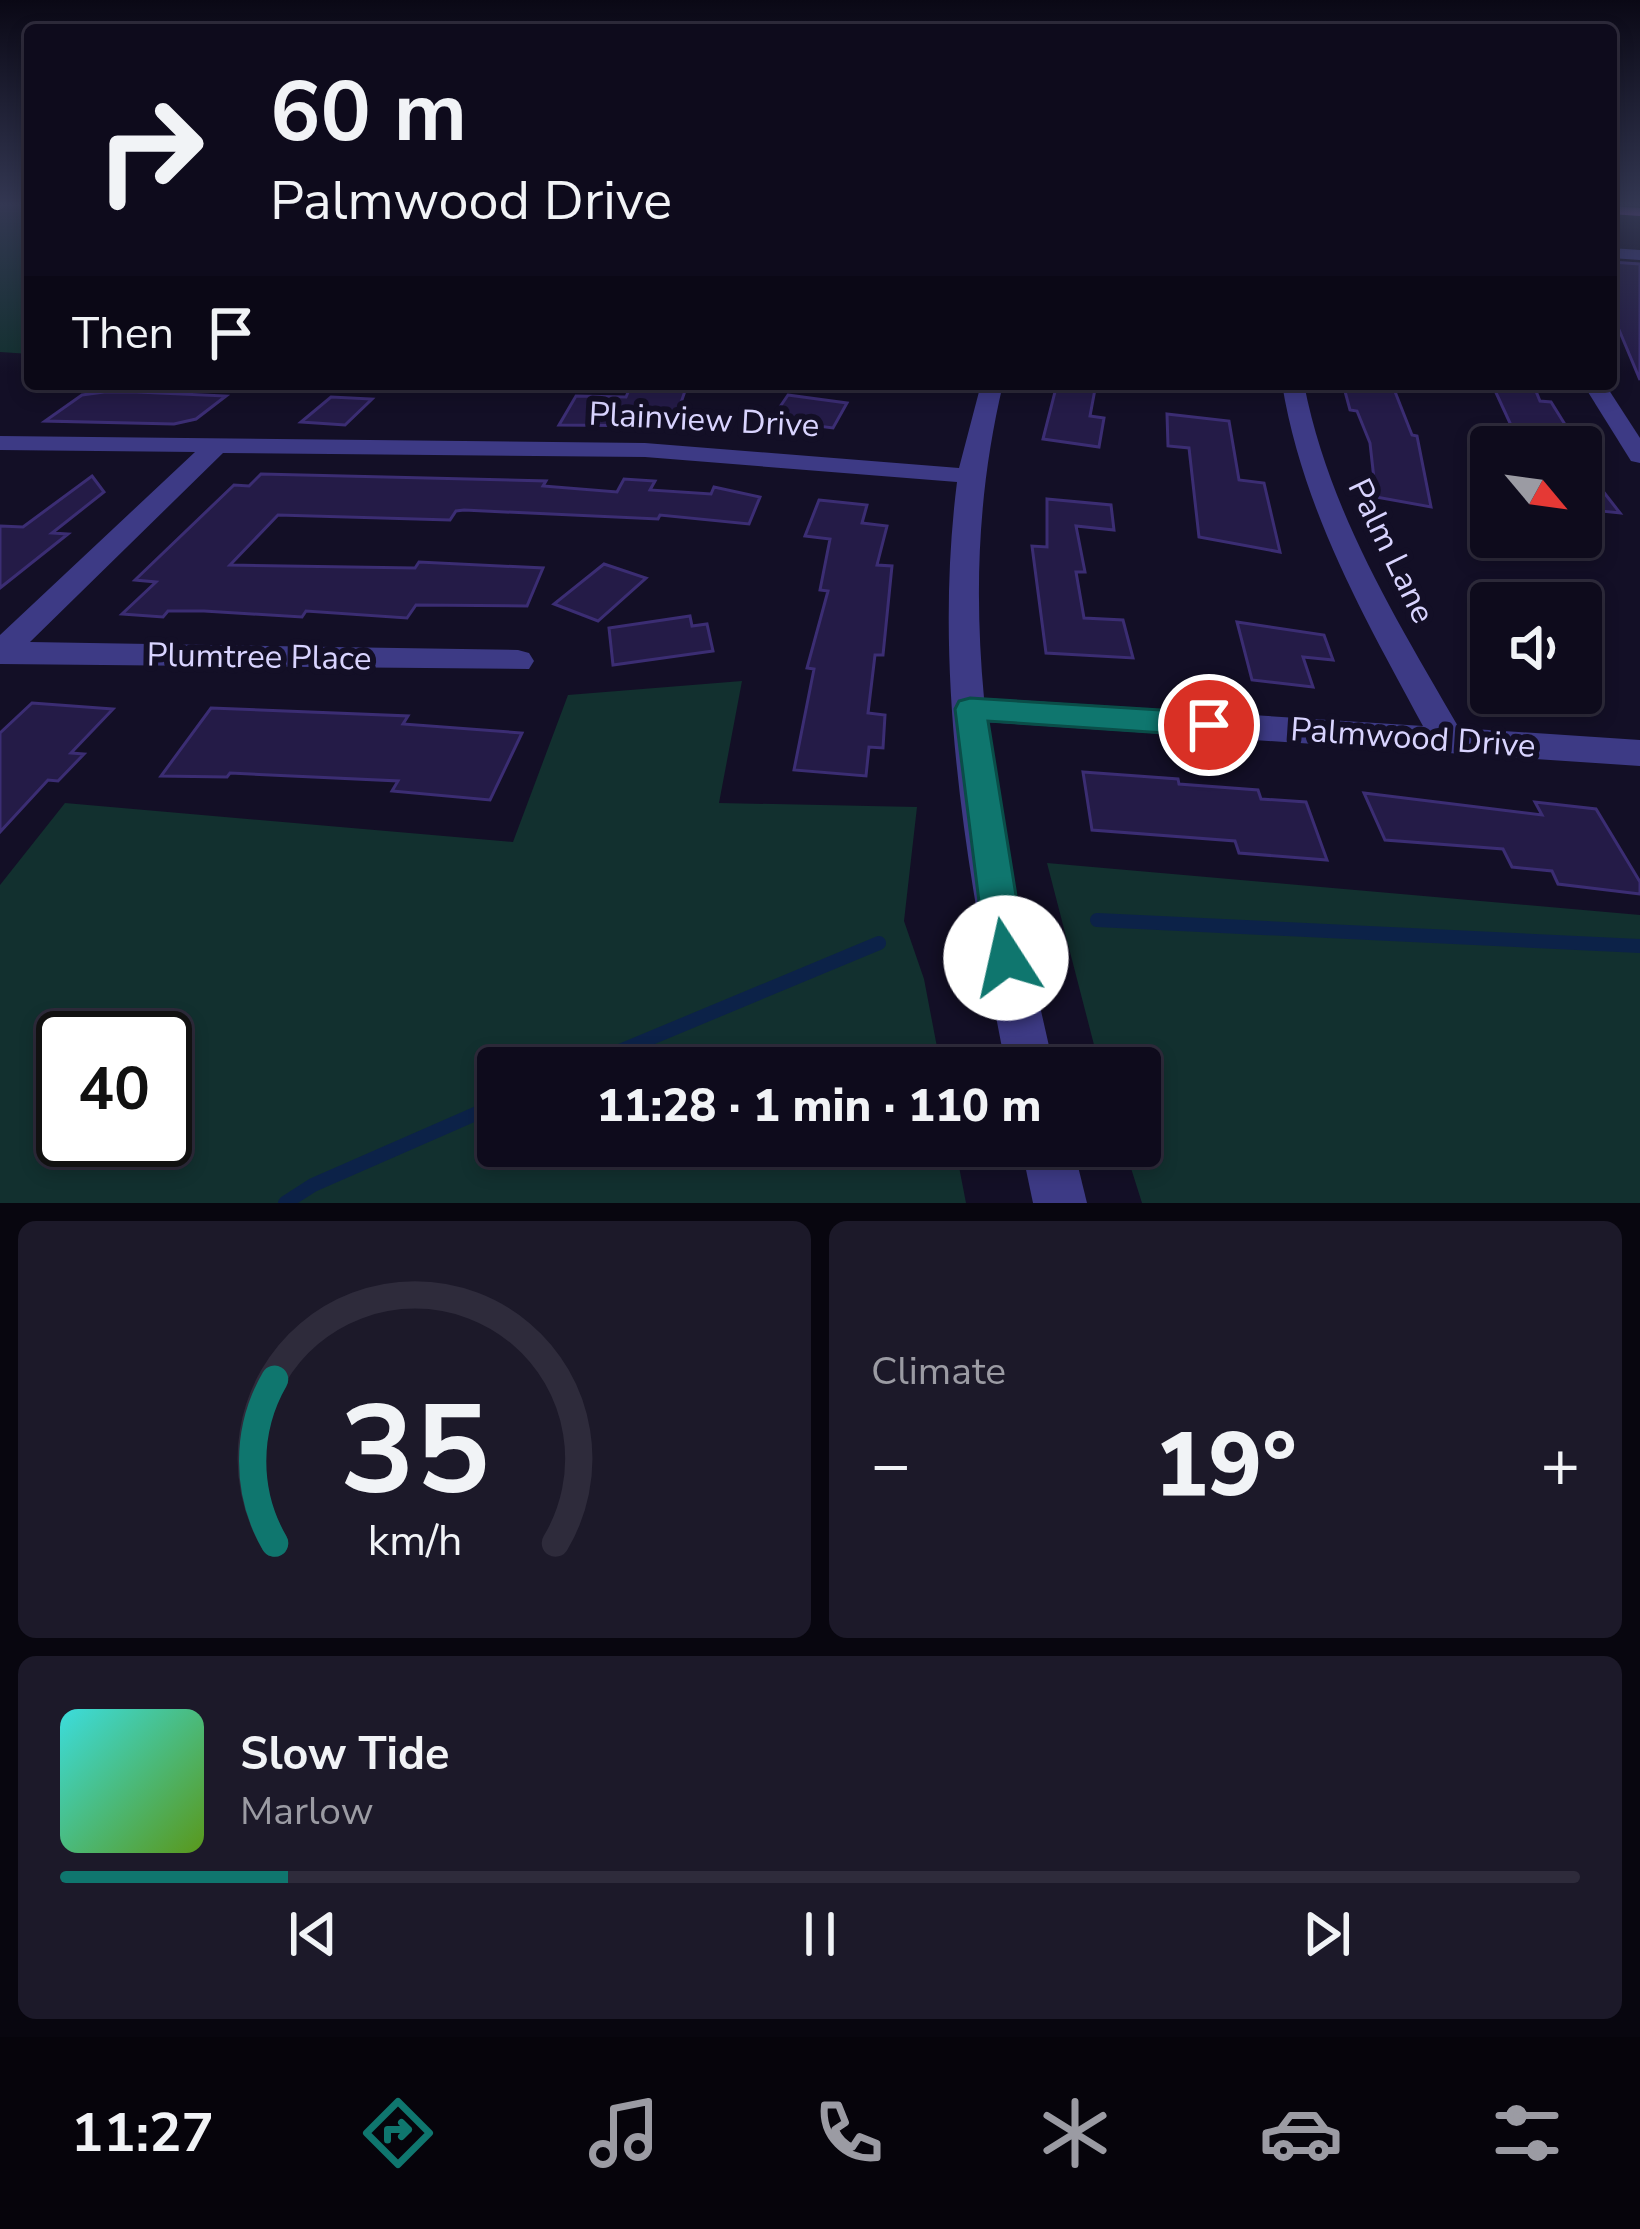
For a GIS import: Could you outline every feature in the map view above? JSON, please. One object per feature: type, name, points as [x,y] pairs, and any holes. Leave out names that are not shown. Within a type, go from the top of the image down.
[{"type":"street","points":[[991,390],[971,476],[964,590],[970,709],[990,868],[1026,1047]]},
{"type":"street","name":"Palm Lane","points":[[1294,390],[1306,448],[1338,537],[1449,740]]},
{"type":"street","points":[[1598,390],[1640,456]]},
{"type":"street","name":"Plainview Drive","points":[[0,443],[739,454],[971,476]]},
{"type":"street","points":[[0,653],[216,446]]},
{"type":"street","name":"Plumtree Place","points":[[0,653],[518,661]]},
{"type":"street","name":"Palmwood Drive","points":[[970,709],[1640,753]]},
{"type":"street","points":[[1052,1167],[1060,1203]]},
{"type":"green space","points":[[0,261],[24,261],[24,354],[0,352]]},
{"type":"green space","points":[[742,681],[719,803],[917,807],[904,921],[924,979],[937,1047],[477,1047],[477,1167],[959,1167],[966,1203],[0,1203],[0,885],[65,803],[513,842],[568,695]]},
{"type":"green space","points":[[1047,863],[1640,915],[1640,1203],[1142,1203],[1131,1167],[1161,1167],[1161,1047],[1095,1047]]},
{"type":"building","points":[[1617,262],[1640,264],[1640,380],[1617,325]]},
{"type":"building","points":[[629,390],[685,391],[673,426],[559,425],[576,396],[626,397]]},
{"type":"building","points":[[1055,390],[1095,390],[1090,416],[1104,418],[1099,447],[1043,439]]},
{"type":"building","points":[[1345,390],[1394,390],[1412,435],[1417,436],[1431,507],[1376,497],[1370,443],[1357,411],[1350,410]]},
{"type":"building","points":[[1495,390],[1535,390],[1540,401],[1551,402],[1566,426],[1511,426]]},
{"type":"building","points":[[82,395],[226,396],[196,419],[174,424],[45,421]]},
{"type":"building","points":[[788,395],[847,403],[833,428],[771,420]]},
{"type":"building","points":[[331,397],[372,399],[345,425],[301,422]]},
{"type":"building","points":[[1167,414],[1229,421],[1239,480],[1264,483],[1280,552],[1199,537],[1189,448],[1168,446]]},
{"type":"building","points":[[261,474],[546,481],[543,486],[617,492],[624,479],[655,481],[650,490],[711,494],[714,487],[760,497],[749,524],[660,515],[658,519],[464,510],[456,511],[450,520],[278,515],[230,565],[415,568],[419,562],[543,568],[527,606],[416,605],[407,618],[306,611],[302,617],[204,611],[168,611],[163,617],[122,614],[156,582],[135,580],[234,485],[249,486]]},
{"type":"building","points":[[92,476],[104,492],[52,533],[68,534],[0,588],[0,526],[23,527]]},
{"type":"building","points":[[1602,490],[1620,513],[1602,511]]},
{"type":"building","points":[[1047,499],[1111,505],[1114,530],[1076,526],[1085,572],[1076,572],[1084,618],[1123,620],[1133,658],[1046,653],[1032,546],[1047,547]]},
{"type":"building","points":[[819,500],[867,505],[862,523],[887,526],[877,565],[892,566],[883,655],[875,655],[868,713],[885,715],[883,748],[869,747],[866,776],[794,770],[814,669],[807,668],[828,591],[820,590],[830,539],[805,536]]},
{"type":"building","points":[[604,564],[646,578],[598,621],[554,604]]},
{"type":"building","points":[[690,616],[692,626],[707,624],[713,651],[613,665],[609,628]]},
{"type":"building","points":[[1237,622],[1324,635],[1333,660],[1303,657],[1313,687],[1252,680]]},
{"type":"building","points":[[32,703],[113,709],[71,753],[84,754],[58,781],[48,780],[0,832],[0,733]]},
{"type":"building","points":[[211,708],[408,716],[403,724],[522,733],[490,800],[392,791],[398,781],[230,773],[227,777],[161,776]]},
{"type":"building","points":[[1083,772],[1178,779],[1179,784],[1258,790],[1261,799],[1306,802],[1327,860],[1239,853],[1235,841],[1092,830]]},
{"type":"building","points":[[1364,793],[1542,815],[1535,802],[1596,809],[1640,882],[1640,894],[1558,884],[1552,871],[1512,867],[1503,849],[1385,840]]},
{"type":"waterway","points":[[1097,920],[1640,946]]},
{"type":"waterway","points":[[629,1047],[879,943]]},
{"type":"waterway","points":[[285,1203],[313,1185],[477,1113]]},
{"type":"route","points":[[1006,958],[970,709],[1209,725]]}]
